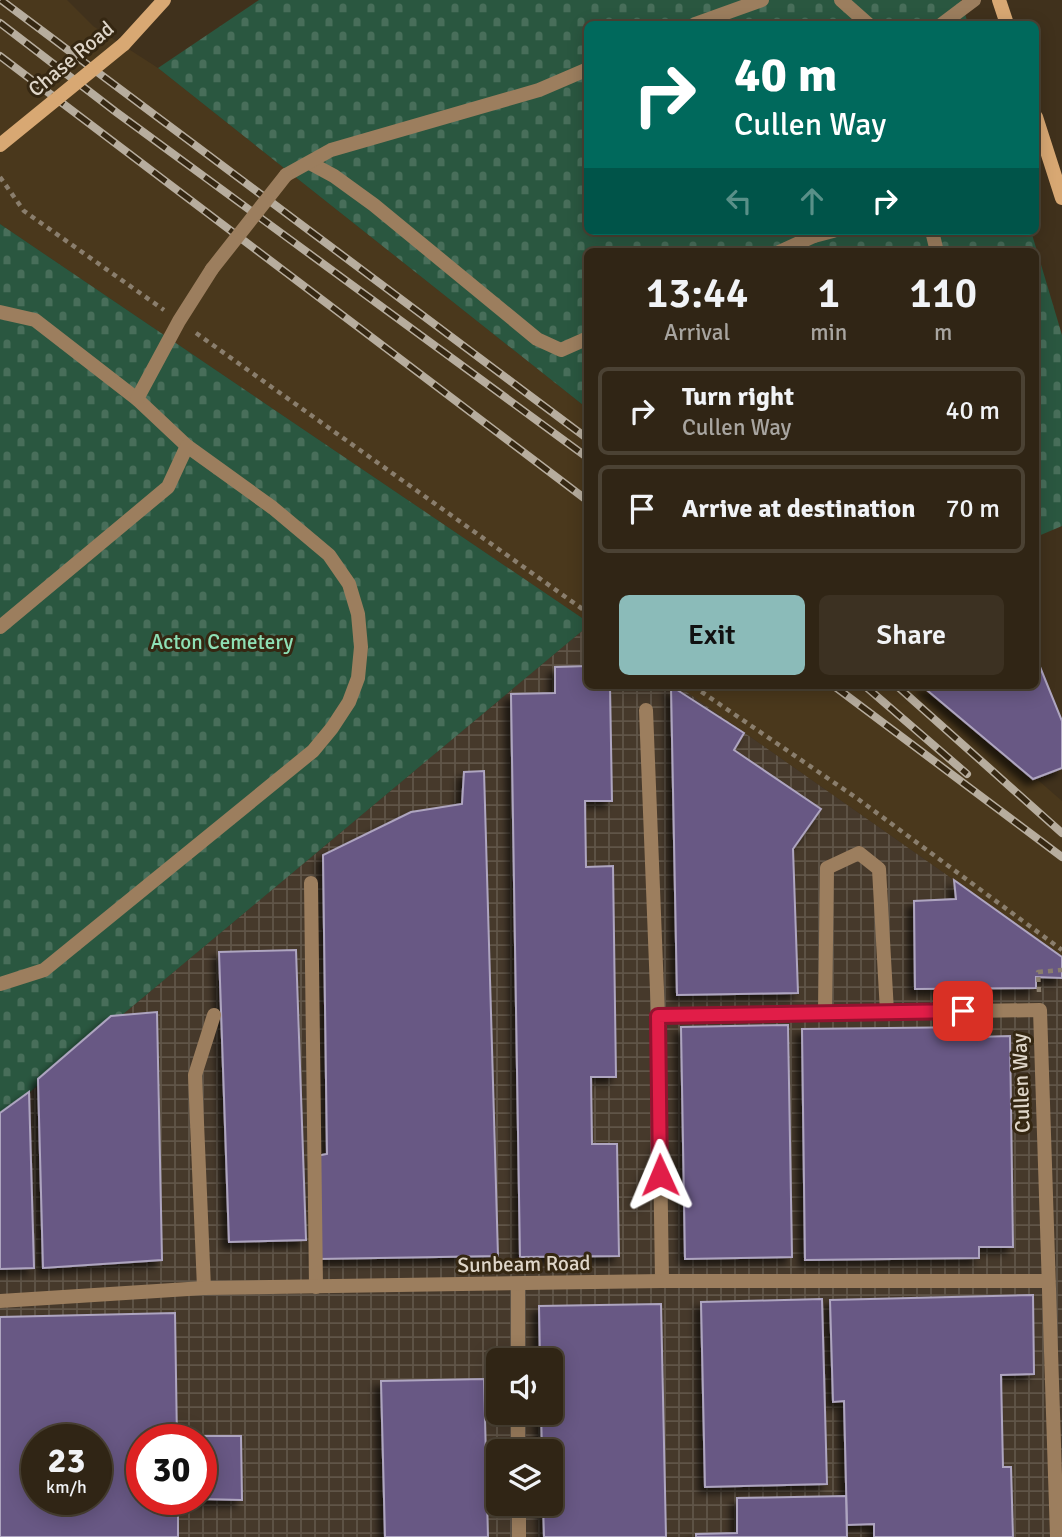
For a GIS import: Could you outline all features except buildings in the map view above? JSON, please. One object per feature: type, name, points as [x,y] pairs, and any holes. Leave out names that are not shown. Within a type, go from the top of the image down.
[{"type":"street","name":"Chase Road","points":[[0,145],[124,44],[164,0]]},
{"type":"street","points":[[703,21],[762,0]]},
{"type":"street","points":[[841,0],[865,21]]},
{"type":"street","points":[[946,21],[974,0]]},
{"type":"street","points":[[999,0],[1006,21]]},
{"type":"street","points":[[726,21],[737,8]]},
{"type":"street","points":[[136,399],[179,321],[212,269],[286,175],[331,150],[539,90],[584,71]]},
{"type":"street","points":[[1039,126],[1062,198]]},
{"type":"street","points":[[310,163],[334,176],[373,205],[537,340],[561,350],[584,340]]},
{"type":"street","points":[[785,248],[806,235]]},
{"type":"street","points":[[0,312],[35,320],[136,399],[187,446],[273,508],[329,555],[349,583],[358,614],[360,647],[358,677],[349,702],[332,729],[313,751],[44,970],[0,984]]},
{"type":"street","points":[[0,627],[168,487],[187,446]]},
{"type":"street","points":[[646,710],[658,1016],[662,1281]]},
{"type":"street","points":[[825,1013],[827,868],[859,853],[879,869],[887,1012]]},
{"type":"street","points":[[311,883],[316,1287]]},
{"type":"street","name":"Cullen Way","points":[[658,1016],[1040,1010],[1057,1537]]},
{"type":"street","points":[[204,1288],[195,1075],[214,1015]]},
{"type":"street","name":"Sunbeam Road","points":[[0,1301],[204,1288],[518,1286],[662,1281],[1048,1281]]},
{"type":"street","points":[[518,1286],[518,1348]]},
{"type":"street","points":[[519,1516],[519,1537]]},
{"type":"path","points":[[0,177],[24,211],[584,610]]},
{"type":"path","points":[[697,689],[858,799],[1062,950]]},
{"type":"path","points":[[1038,972],[1062,970]]},
{"type":"shaded area","points":[[0,0],[67,0],[93,26],[158,68],[584,406],[584,619],[0,224]]},
{"type":"shaded area","points":[[584,629],[584,689],[682,689],[1062,956],[1062,1537],[0,1537],[0,1117]]},
{"type":"shaded area","points":[[682,689],[933,689],[1062,801],[1062,956]]},
{"type":"green space","points":[[259,0],[961,0],[967,21],[584,21],[584,235],[1032,235],[1036,248],[584,248],[584,406],[158,68]]},
{"type":"green space","name":"Acton Cemetery","points":[[0,224],[584,619],[584,629],[0,1117]]},
{"type":"green space","points":[[1039,258],[1062,335],[1062,526],[1039,536]]},
{"type":"railway","points":[[1,0],[584,436]]},
{"type":"railway","points":[[0,23],[116,112],[584,455]]},
{"type":"railway","points":[[0,56],[584,498]]},
{"type":"railway","points":[[838,689],[1062,857]]},
{"type":"railway","points":[[868,689],[967,774]]},
{"type":"railway","points":[[900,689],[1062,833]]},
{"type":"route","points":[[660,1175],[658,1016],[963,1011]]}]
